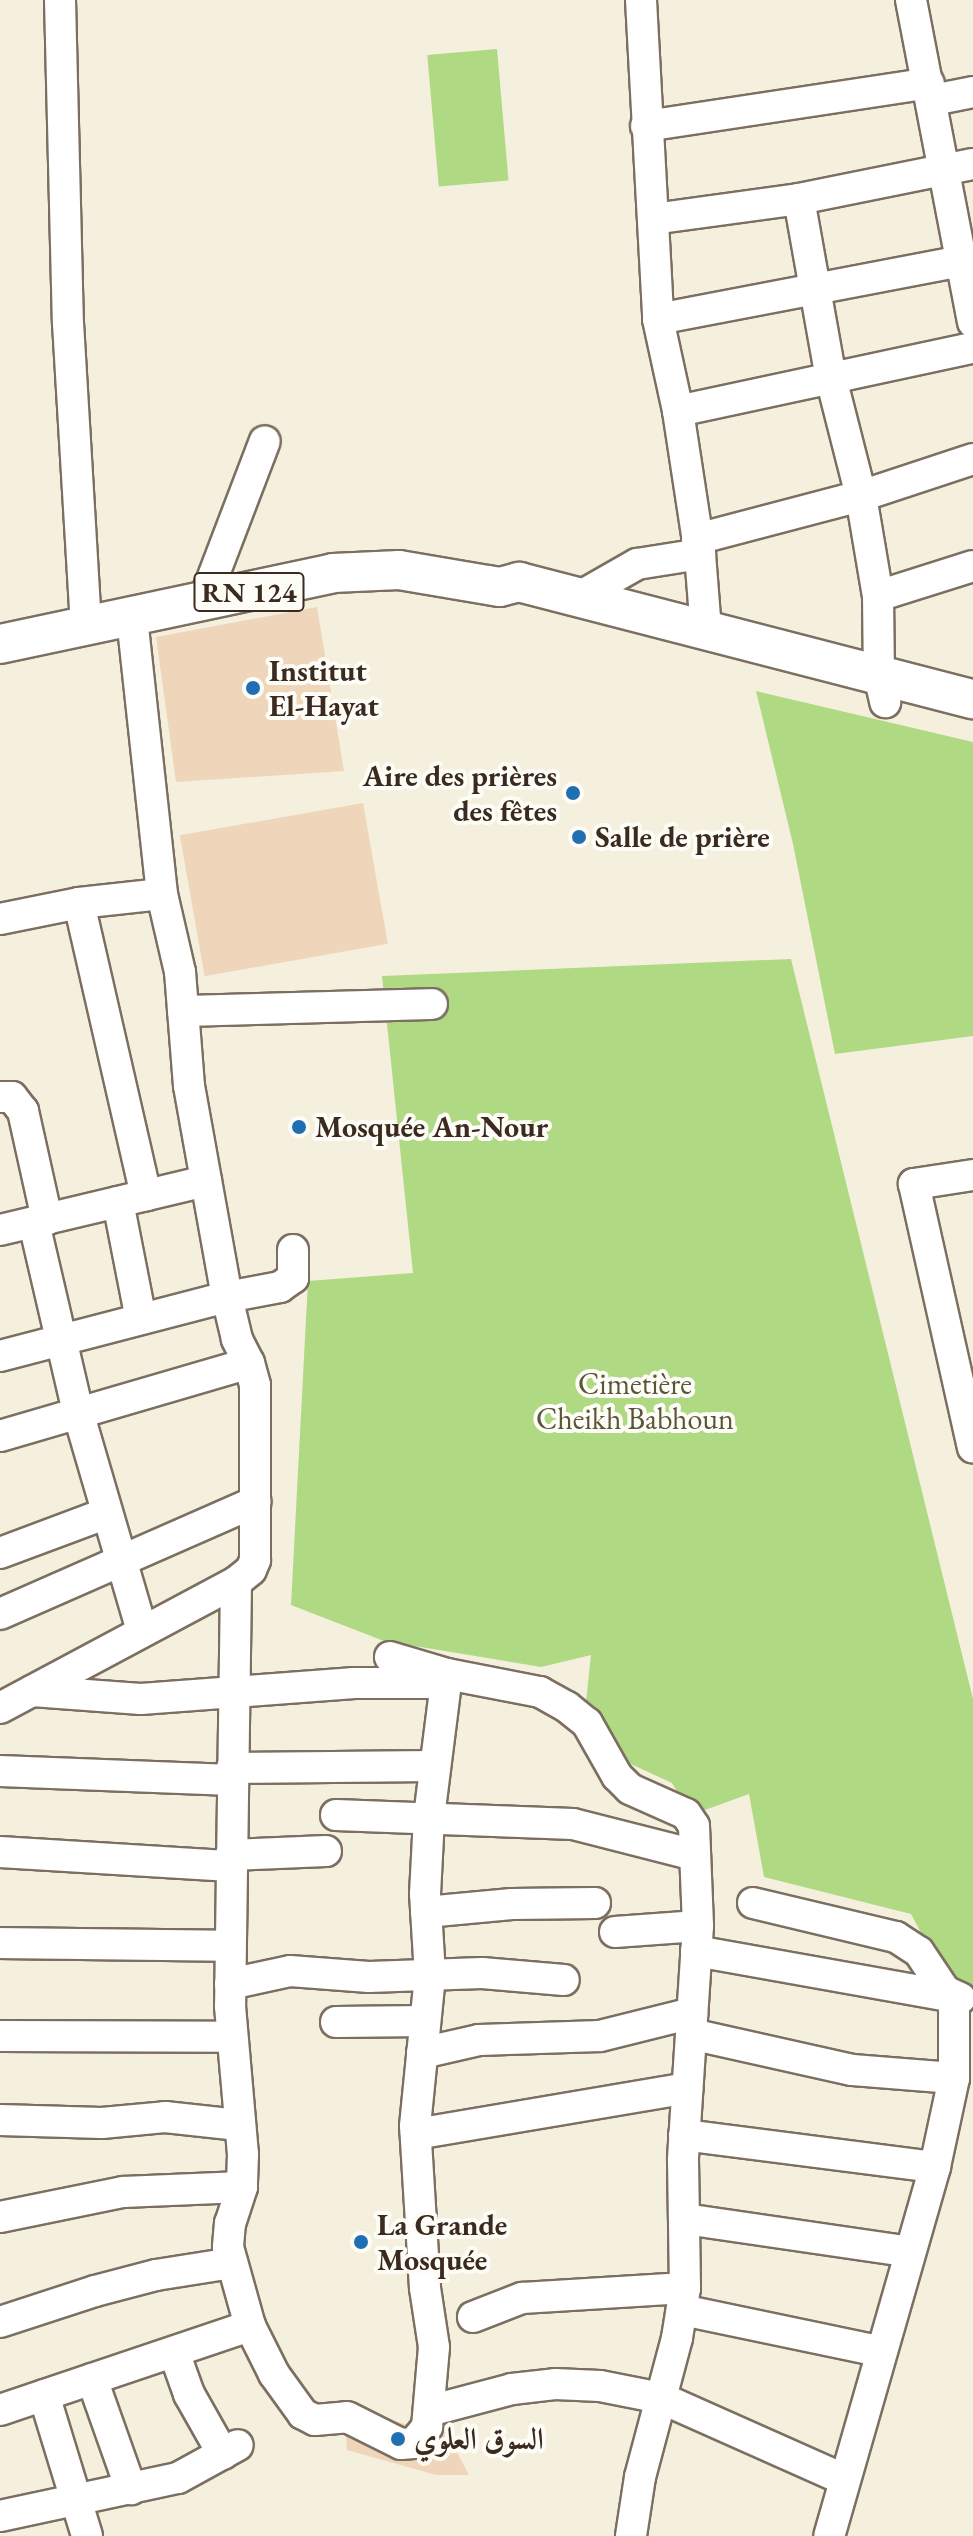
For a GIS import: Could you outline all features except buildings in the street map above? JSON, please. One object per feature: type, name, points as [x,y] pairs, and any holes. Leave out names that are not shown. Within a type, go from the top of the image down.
[{"type":"main road","name":"RN 124","points":[[0,644],[354,570],[399,570],[500,587],[517,598],[882,689],[973,699]]},
{"type":"main road","name":"RN 124","points":[[500,587],[519,582],[706,630],[882,689],[973,725]]},
{"type":"street","points":[[60,0],[68,323],[86,627]]},
{"type":"street","points":[[641,0],[658,319],[678,411],[698,547],[706,630]]},
{"type":"street","points":[[911,0],[931,92],[959,166],[973,322]]},
{"type":"street","points":[[646,126],[931,92],[973,92]]},
{"type":"street","points":[[653,219],[799,199],[959,166]]},
{"type":"street","points":[[799,199],[831,378],[861,496],[878,596],[882,689]]},
{"type":"street","points":[[658,319],[967,260]]},
{"type":"street","points":[[678,411],[973,348]]},
{"type":"street","points":[[203,603],[265,441]]},
{"type":"street","points":[[579,597],[637,564],[973,459]]},
{"type":"street","points":[[878,596],[973,566]]},
{"type":"street","points":[[0,1708],[236,1582],[251,1570],[255,1560],[255,1385],[249,1363],[237,1339],[227,1297],[189,1086],[180,972],[162,894],[132,618]]},
{"type":"street","points":[[0,919],[79,903],[162,894]]},
{"type":"street","points":[[79,903],[132,1198],[141,1319]]},
{"type":"street","points":[[183,1011],[432,1004]]},
{"type":"street","points":[[0,1097],[12,1097],[23,1111],[61,1340],[120,1563],[142,1631]]},
{"type":"street","points":[[973,1175],[914,1184],[973,1447]]},
{"type":"street","points":[[0,1230],[206,1181]]},
{"type":"street","points":[[0,1356],[227,1297],[287,1285],[293,1278],[293,1250]]},
{"type":"street","points":[[0,1436],[249,1363]]},
{"type":"street","points":[[0,1614],[255,1502]]},
{"type":"street","points":[[0,1553],[107,1513]]},
{"type":"street","points":[[236,1582],[230,1984],[242,2187],[230,2223],[228,2247],[250,2326],[274,2374],[308,2417],[347,2417],[401,2444],[414,2443],[427,2427],[434,2347],[425,2288],[416,2134],[430,1975],[426,1912],[429,1817],[445,1678]]},
{"type":"street","points":[[390,1657],[445,1678]]},
{"type":"street","points":[[32,1691],[141,1699],[445,1678],[540,1692],[587,1723],[617,1776],[630,1789],[678,1809],[691,1819],[697,1938],[684,2135],[683,2299],[640,2477],[631,2536]]},
{"type":"street","points":[[0,1771],[232,1774],[433,1766]]},
{"type":"street","points":[[336,1815],[573,1824],[695,1855]]},
{"type":"street","points":[[0,1852],[231,1860],[326,1851]]},
{"type":"street","points":[[426,1912],[512,1904],[595,1903]]},
{"type":"street","points":[[753,1903],[896,1937],[919,1952],[940,1984],[963,1999]]},
{"type":"street","points":[[615,1932],[697,1938],[963,1999]]},
{"type":"street","points":[[0,1943],[230,1946]]},
{"type":"street","points":[[230,1984],[290,1971],[369,1977],[482,1973],[564,1980]]},
{"type":"street","points":[[829,2536],[879,2351],[935,2167],[954,2078],[963,1999]]},
{"type":"street","points":[[336,2022],[425,2021]]},
{"type":"street","points":[[422,2053],[479,2040],[600,2036],[692,2023],[793,2060],[852,2070],[954,2078]]},
{"type":"street","points":[[0,2036],[232,2037]]},
{"type":"street","points":[[416,2134],[687,2088]]},
{"type":"street","points":[[0,2120],[102,2123],[165,2117],[239,2125]]},
{"type":"street","points":[[684,2135],[935,2167]]},
{"type":"street","points":[[0,2217],[123,2192],[242,2187]]},
{"type":"street","points":[[685,2219],[910,2252]]},
{"type":"street","points":[[0,2322],[156,2275],[232,2263]]},
{"type":"street","points":[[473,2317],[522,2298],[683,2299],[879,2351]]},
{"type":"street","points":[[0,2410],[250,2326]]},
{"type":"street","points":[[0,2516],[178,2478],[231,2450],[189,2394],[174,2352]]},
{"type":"street","points":[[92,2379],[131,2489]]},
{"type":"street","points":[[429,2411],[499,2392],[555,2384],[600,2386],[661,2398],[845,2480]]},
{"type":"street","points":[[44,2395],[87,2536]]},
{"type":"shaded area","name":"Institut El-Hayat","points":[[317,607],[344,771],[176,782],[156,637]]},
{"type":"shaded area","name":"Institut El-Hayat","points":[[363,803],[388,944],[205,976],[180,835]]},
{"type":"shaded area","name":"السوق العلوي","points":[[336,2403],[418,2428],[436,2413],[469,2475],[436,2475],[347,2450],[345,2420]]},
{"type":"green space","points":[[497,49],[509,180],[439,187],[427,55]]},
{"type":"green space","points":[[756,691],[973,742],[973,1036],[835,1054],[793,844]]},
{"type":"green space","name":"Cimetière Cheikh Babhoun","points":[[791,959],[973,1699],[973,1987],[948,1984],[911,1914],[764,1877],[749,1794],[691,1815],[672,1783],[609,1754],[586,1702],[591,1655],[541,1667],[384,1641],[291,1605],[308,1281],[413,1273],[382,976]]},
{"type":"place","name":"Institut El-Hayat","points":[[253,688]]},
{"type":"place","name":"Aire des prières des fêtes","points":[[573,793]]},
{"type":"place","name":"Salle de prière","points":[[579,837]]},
{"type":"place","name":"Mosquée An-Nour","points":[[299,1127]]},
{"type":"place","name":"La Grande Mosquée","points":[[361,2242]]},
{"type":"place","name":"السوق العلوي","points":[[398,2439]]}]
